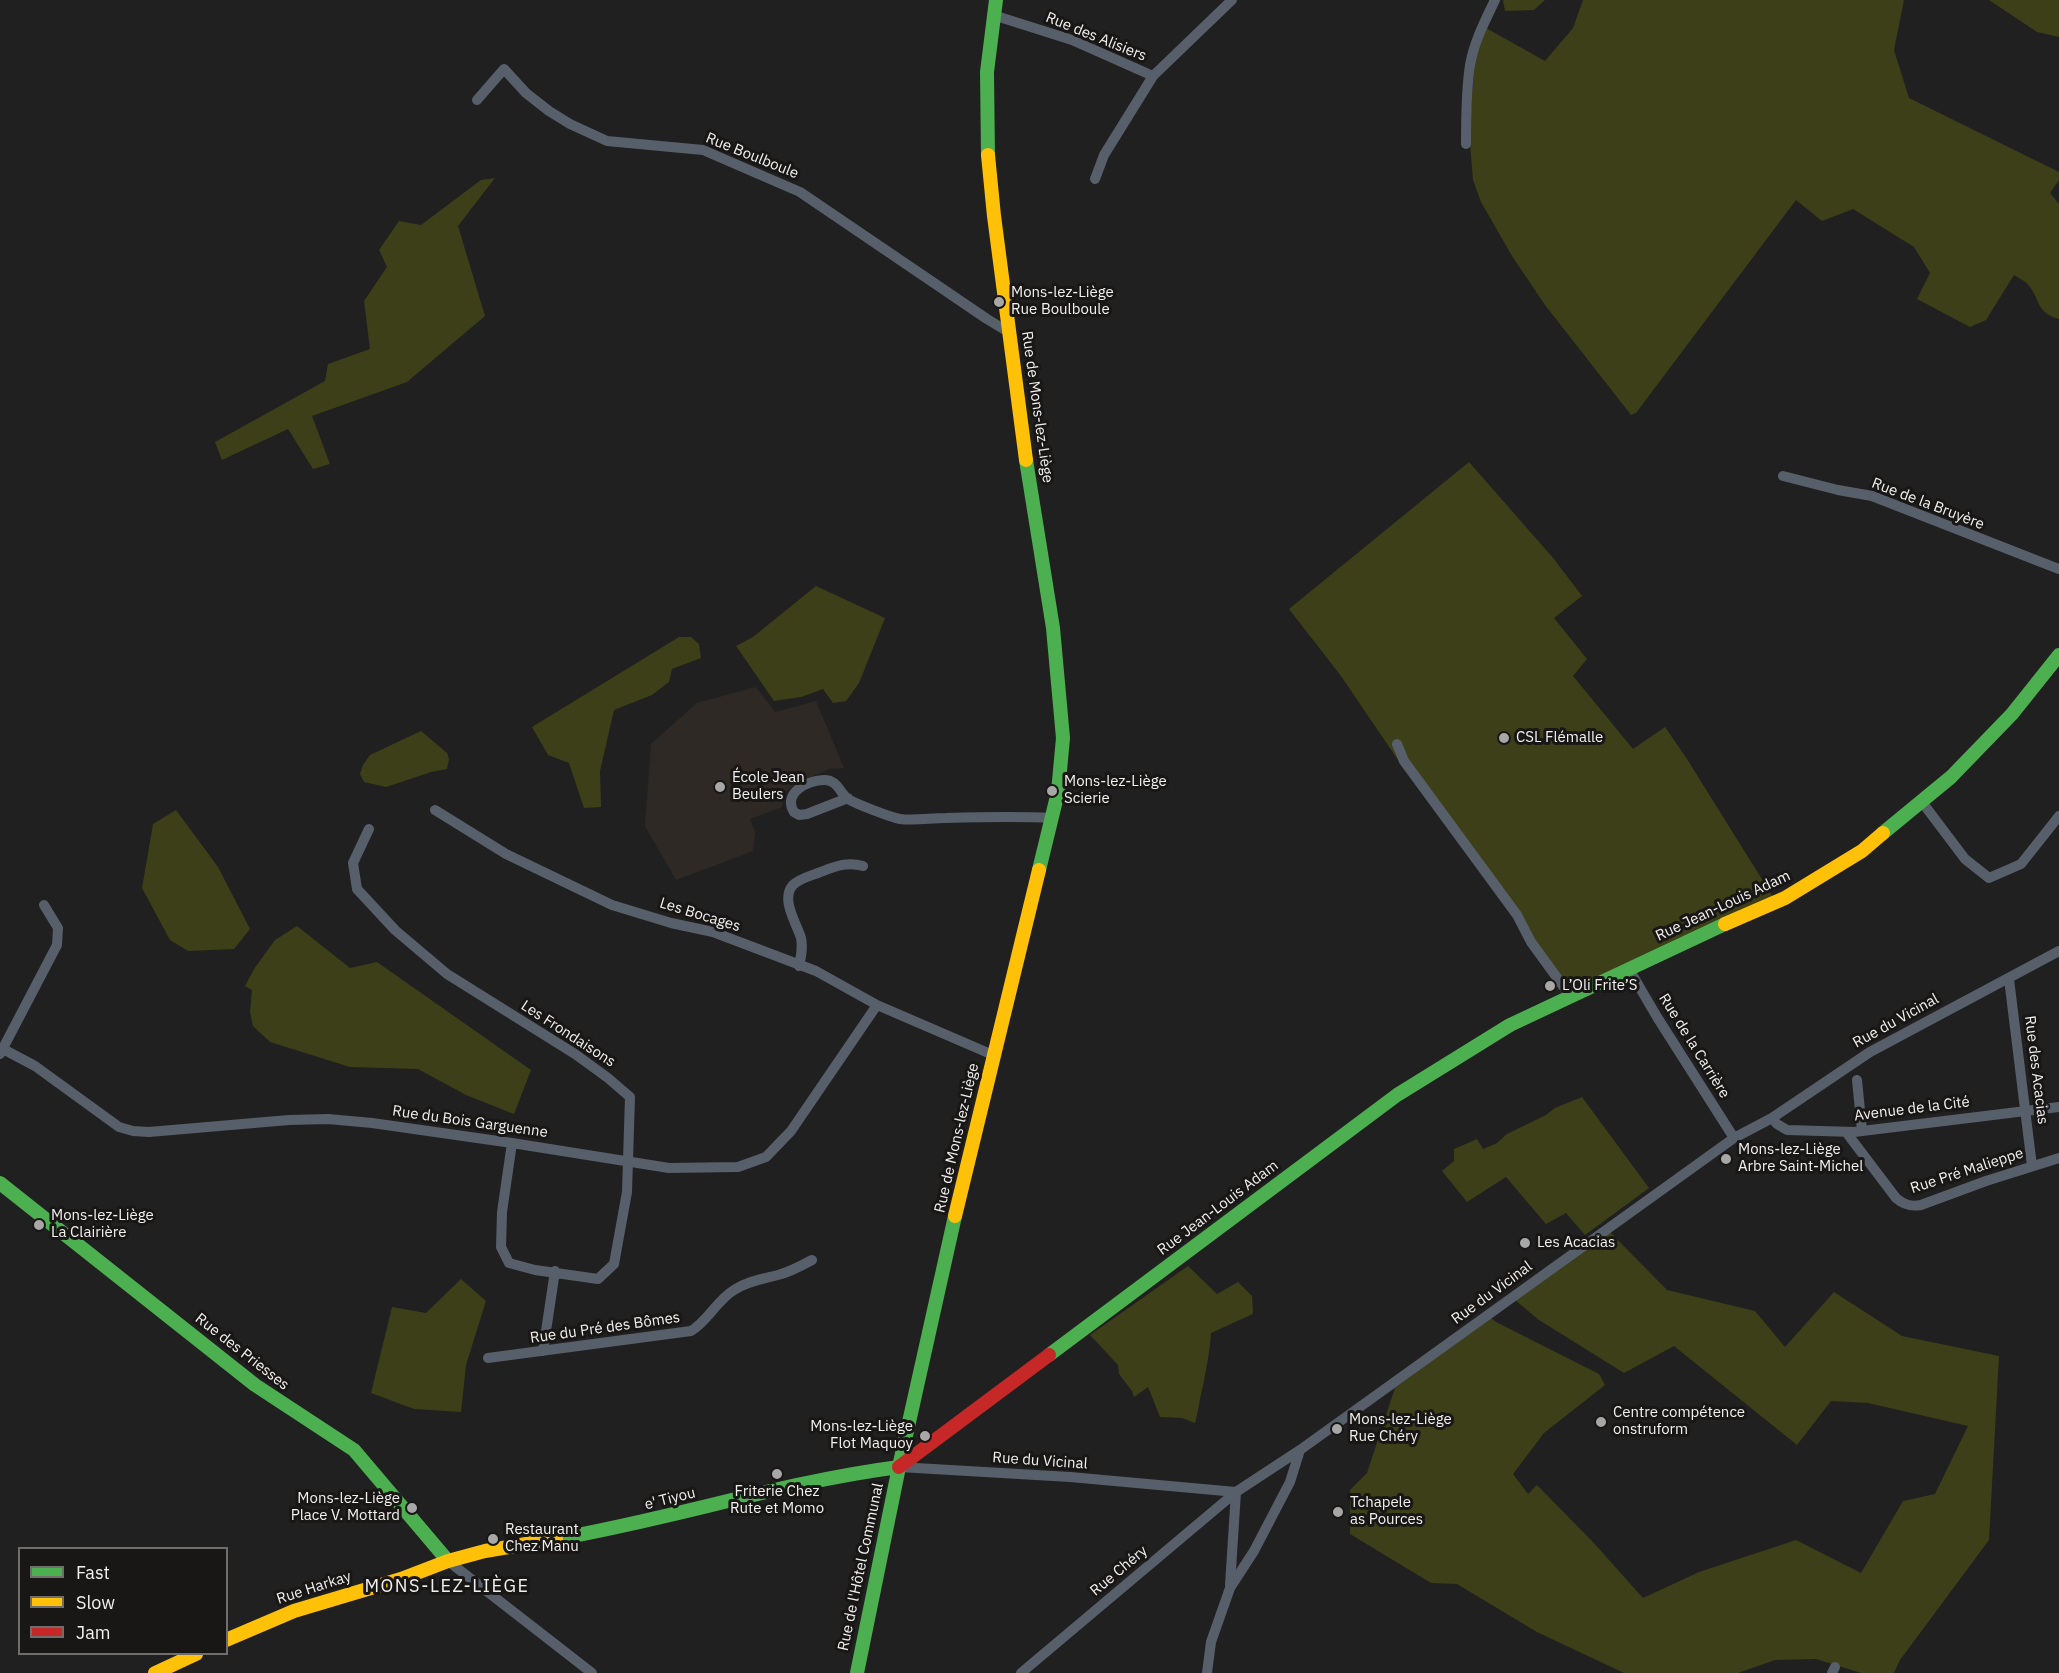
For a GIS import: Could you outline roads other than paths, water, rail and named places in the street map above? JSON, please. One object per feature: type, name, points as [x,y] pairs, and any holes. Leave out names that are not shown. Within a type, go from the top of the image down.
[{"type":"street","name":"Rue de Mons-lez-Liège","points":[[899,1467],[993,1055],[1058,792],[1063,740],[1057,663],[1023,442],[988,170],[986,133],[989,46],[996,0]]},
{"type":"street","points":[[1095,179],[1104,156],[1153,76],[1232,0]]},
{"type":"street","points":[[1466,144],[1467,89],[1471,63],[1479,33],[1495,0]]},
{"type":"street","name":"Rue des Alisiers","points":[[993,15],[1072,40],[1153,76]]},
{"type":"street","name":"Rue Boulboule","points":[[477,100],[504,69],[526,93],[549,111],[570,124],[608,141],[703,150],[800,192],[1010,333]]},
{"type":"street","name":"Rue de la Bruyère","points":[[1783,476],[1872,496],[2059,569]]},
{"type":"street","name":"Rue Jean-Louis Adam","points":[[899,1467],[1397,1095],[1510,1025],[1785,898],[1862,851],[1951,777],[2012,714],[2059,655]]},
{"type":"street","points":[[1397,744],[1404,761],[1517,915],[1533,946],[1571,997]]},
{"type":"street","points":[[848,798],[803,815],[794,812],[790,801],[797,790],[824,780],[836,784],[848,798],[900,819],[1024,816],[1051,818]]},
{"type":"street","points":[[1922,802],[1965,859],[1989,878],[2021,864],[2059,816]]},
{"type":"street","name":"Les Bocages","points":[[435,810],[506,854],[612,905],[671,923],[713,932],[816,971],[877,1005],[993,1055]]},
{"type":"street","name":"Les Frondaisons","points":[[369,829],[354,863],[357,889],[394,930],[447,974],[575,1054],[630,1097],[627,1192],[614,1264],[598,1279],[555,1271],[535,1270],[509,1263],[501,1247],[502,1212],[512,1143]]},
{"type":"street","points":[[799,966],[802,952],[800,937],[788,898],[792,886],[798,881],[838,865],[863,866]]},
{"type":"street","points":[[2,1052],[57,945],[58,928],[44,905]]},
{"type":"street","name":"Rue du Vicinal","points":[[899,1467],[1070,1477],[1236,1492],[1300,1450],[1734,1138],[1772,1118],[1870,1052],[2059,951]]},
{"type":"street","name":"Rue de la Carrière","points":[[1629,969],[1734,1138]]},
{"type":"street","name":"Rue des Acacias","points":[[2009,979],[2032,1166]]},
{"type":"street","name":"Rue du Bois Garguenne","points":[[2,1052],[42,1071],[113,1123],[133,1131],[150,1132],[312,1119],[372,1123],[669,1168],[738,1167],[766,1157],[791,1131],[877,1005]]},
{"type":"street","points":[[1857,1080],[1862,1131]]},
{"type":"street","name":"Avenue de la Cité","points":[[1772,1118],[1787,1130],[1846,1132],[2059,1107]]},
{"type":"street","name":"Rue Pré Malieppe","points":[[1846,1132],[1896,1198],[1910,1206],[1921,1205],[2059,1158]]},
{"type":"street","name":"Rue des Priesses","points":[[0,1183],[255,1385],[354,1450],[448,1560]]},
{"type":"street","name":"Rue du Pré des Bômes","points":[[488,1358],[691,1331],[736,1288],[752,1281],[788,1272],[812,1260]]},
{"type":"street","points":[[543,1351],[555,1271]]},
{"type":"street","points":[[1207,1673],[1211,1642],[1230,1588],[1254,1551],[1290,1482],[1300,1450]]},
{"type":"street","name":"e' Tiyou","points":[[448,1560],[485,1551],[615,1529],[807,1482],[899,1467]]},
{"type":"street","name":"Rue de l'Hôtel Communal","points":[[857,1673],[899,1467]]},
{"type":"street","points":[[1230,1588],[1236,1492]]},
{"type":"street","name":"Rue Chéry","points":[[1021,1673],[1236,1492]]},
{"type":"street","points":[[448,1560],[592,1673]]},
{"type":"street","name":"Rue Harkay","points":[[228,1639],[294,1611],[401,1579],[448,1560]]},
{"type":"street","points":[[155,1673],[192,1655]]},
{"type":"place","name":"Mons-lez-Liège Rue Boulboule","points":[[999,302]]},
{"type":"place","name":"CSL Flémalle","points":[[1504,738]]},
{"type":"place","name":"École Jean Beulers","points":[[720,787]]},
{"type":"place","name":"Mons-lez-Liège Scierie","points":[[1052,791]]},
{"type":"place","name":"L’Oli Frite’S","points":[[1550,986]]},
{"type":"place","name":"Mons-lez-Liège Arbre Saint-Michel","points":[[1726,1159]]},
{"type":"place","name":"Mons-lez-Liège La Clairière","points":[[39,1225]]},
{"type":"place","name":"Les Acacias","points":[[1525,1243]]},
{"type":"place","name":"Centre compétence onstruform","points":[[1601,1422]]},
{"type":"place","name":"Mons-lez-Liège Rue Chéry","points":[[1337,1429]]},
{"type":"place","name":"Mons-lez-Liège Flot Maquoy","points":[[925,1436]]},
{"type":"place","name":"Friterie Chez Rute et Momo","points":[[777,1474]]},
{"type":"place","name":"Mons-lez-Liège Place V. Mottard","points":[[412,1508]]},
{"type":"place","name":"Tchapele as Pources","points":[[1338,1512]]},
{"type":"place","name":"Restaurant Chez Manu","points":[[493,1539]]},
{"type":"district","name":"MONS-LEZ-LIÈGE","points":[[447,1587]]}]
